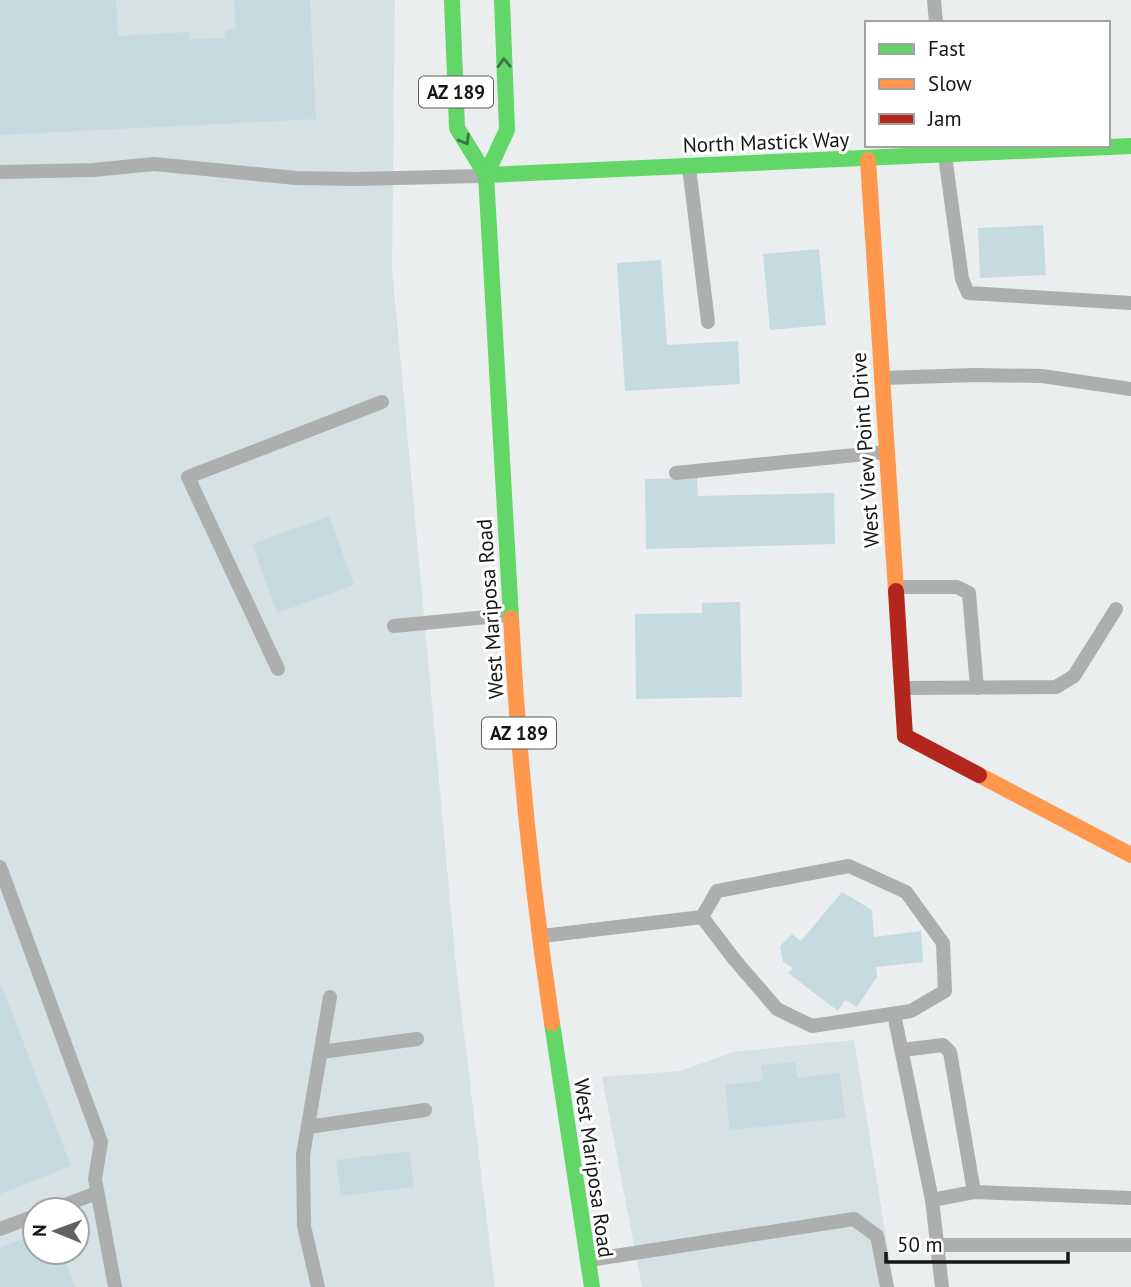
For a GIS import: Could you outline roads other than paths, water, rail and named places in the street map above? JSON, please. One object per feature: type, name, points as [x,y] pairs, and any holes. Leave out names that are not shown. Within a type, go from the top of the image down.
[{"type":"street","name":"West Mariposa Road","points":[[452,0],[457,128],[486,175]]},
{"type":"street","name":"West Mariposa Road","points":[[502,0],[507,130],[486,175],[514,677],[539,937],[592,1287]]},
{"type":"street","name":"North Mastick Way","points":[[1110,146],[1131,146]]},
{"type":"street","name":"North Mastick Way","points":[[486,175],[868,160],[945,150],[1084,147]]},
{"type":"street","name":"West View Point Drive","points":[[868,160],[905,736],[1131,855]]},
{"type":"lane","points":[[934,0],[936,21]]},
{"type":"lane","points":[[945,150],[961,279],[968,293],[1131,303]]},
{"type":"lane","points":[[0,172],[93,170],[154,164],[296,178],[486,175]]},
{"type":"lane","points":[[689,166],[708,322]]},
{"type":"lane","points":[[881,378],[1042,376],[1131,389]]},
{"type":"lane","points":[[278,669],[188,477],[382,402]]},
{"type":"lane","points":[[676,473],[886,452]]},
{"type":"lane","points":[[895,587],[957,587],[969,593],[977,688]]},
{"type":"lane","points":[[902,688],[1056,687],[1074,676],[1115,609]]},
{"type":"lane","points":[[394,626],[510,614]]},
{"type":"lane","points":[[849,866],[906,892],[943,943],[945,991],[911,1011],[812,1026],[777,1009],[702,916],[717,891],[849,866]]},
{"type":"lane","points":[[0,867],[101,1142],[95,1180],[115,1287]]},
{"type":"lane","points":[[539,937],[702,916]]},
{"type":"lane","points":[[318,1287],[304,1226],[303,1156],[330,997]]},
{"type":"lane","points":[[894,1013],[932,1200],[942,1287]]},
{"type":"lane","points":[[320,1052],[417,1039]]},
{"type":"lane","points":[[902,1049],[943,1045],[950,1052],[974,1192]]},
{"type":"lane","points":[[307,1127],[425,1110]]},
{"type":"lane","points":[[932,1200],[974,1192],[1131,1198]]},
{"type":"lane","points":[[89,1196],[97,1193]]},
{"type":"lane","points":[[587,1261],[854,1219],[877,1236],[887,1287]]},
{"type":"lane","points":[[0,1229],[21,1221]]},
{"type":"lane","points":[[937,1245],[1131,1245]]}]
